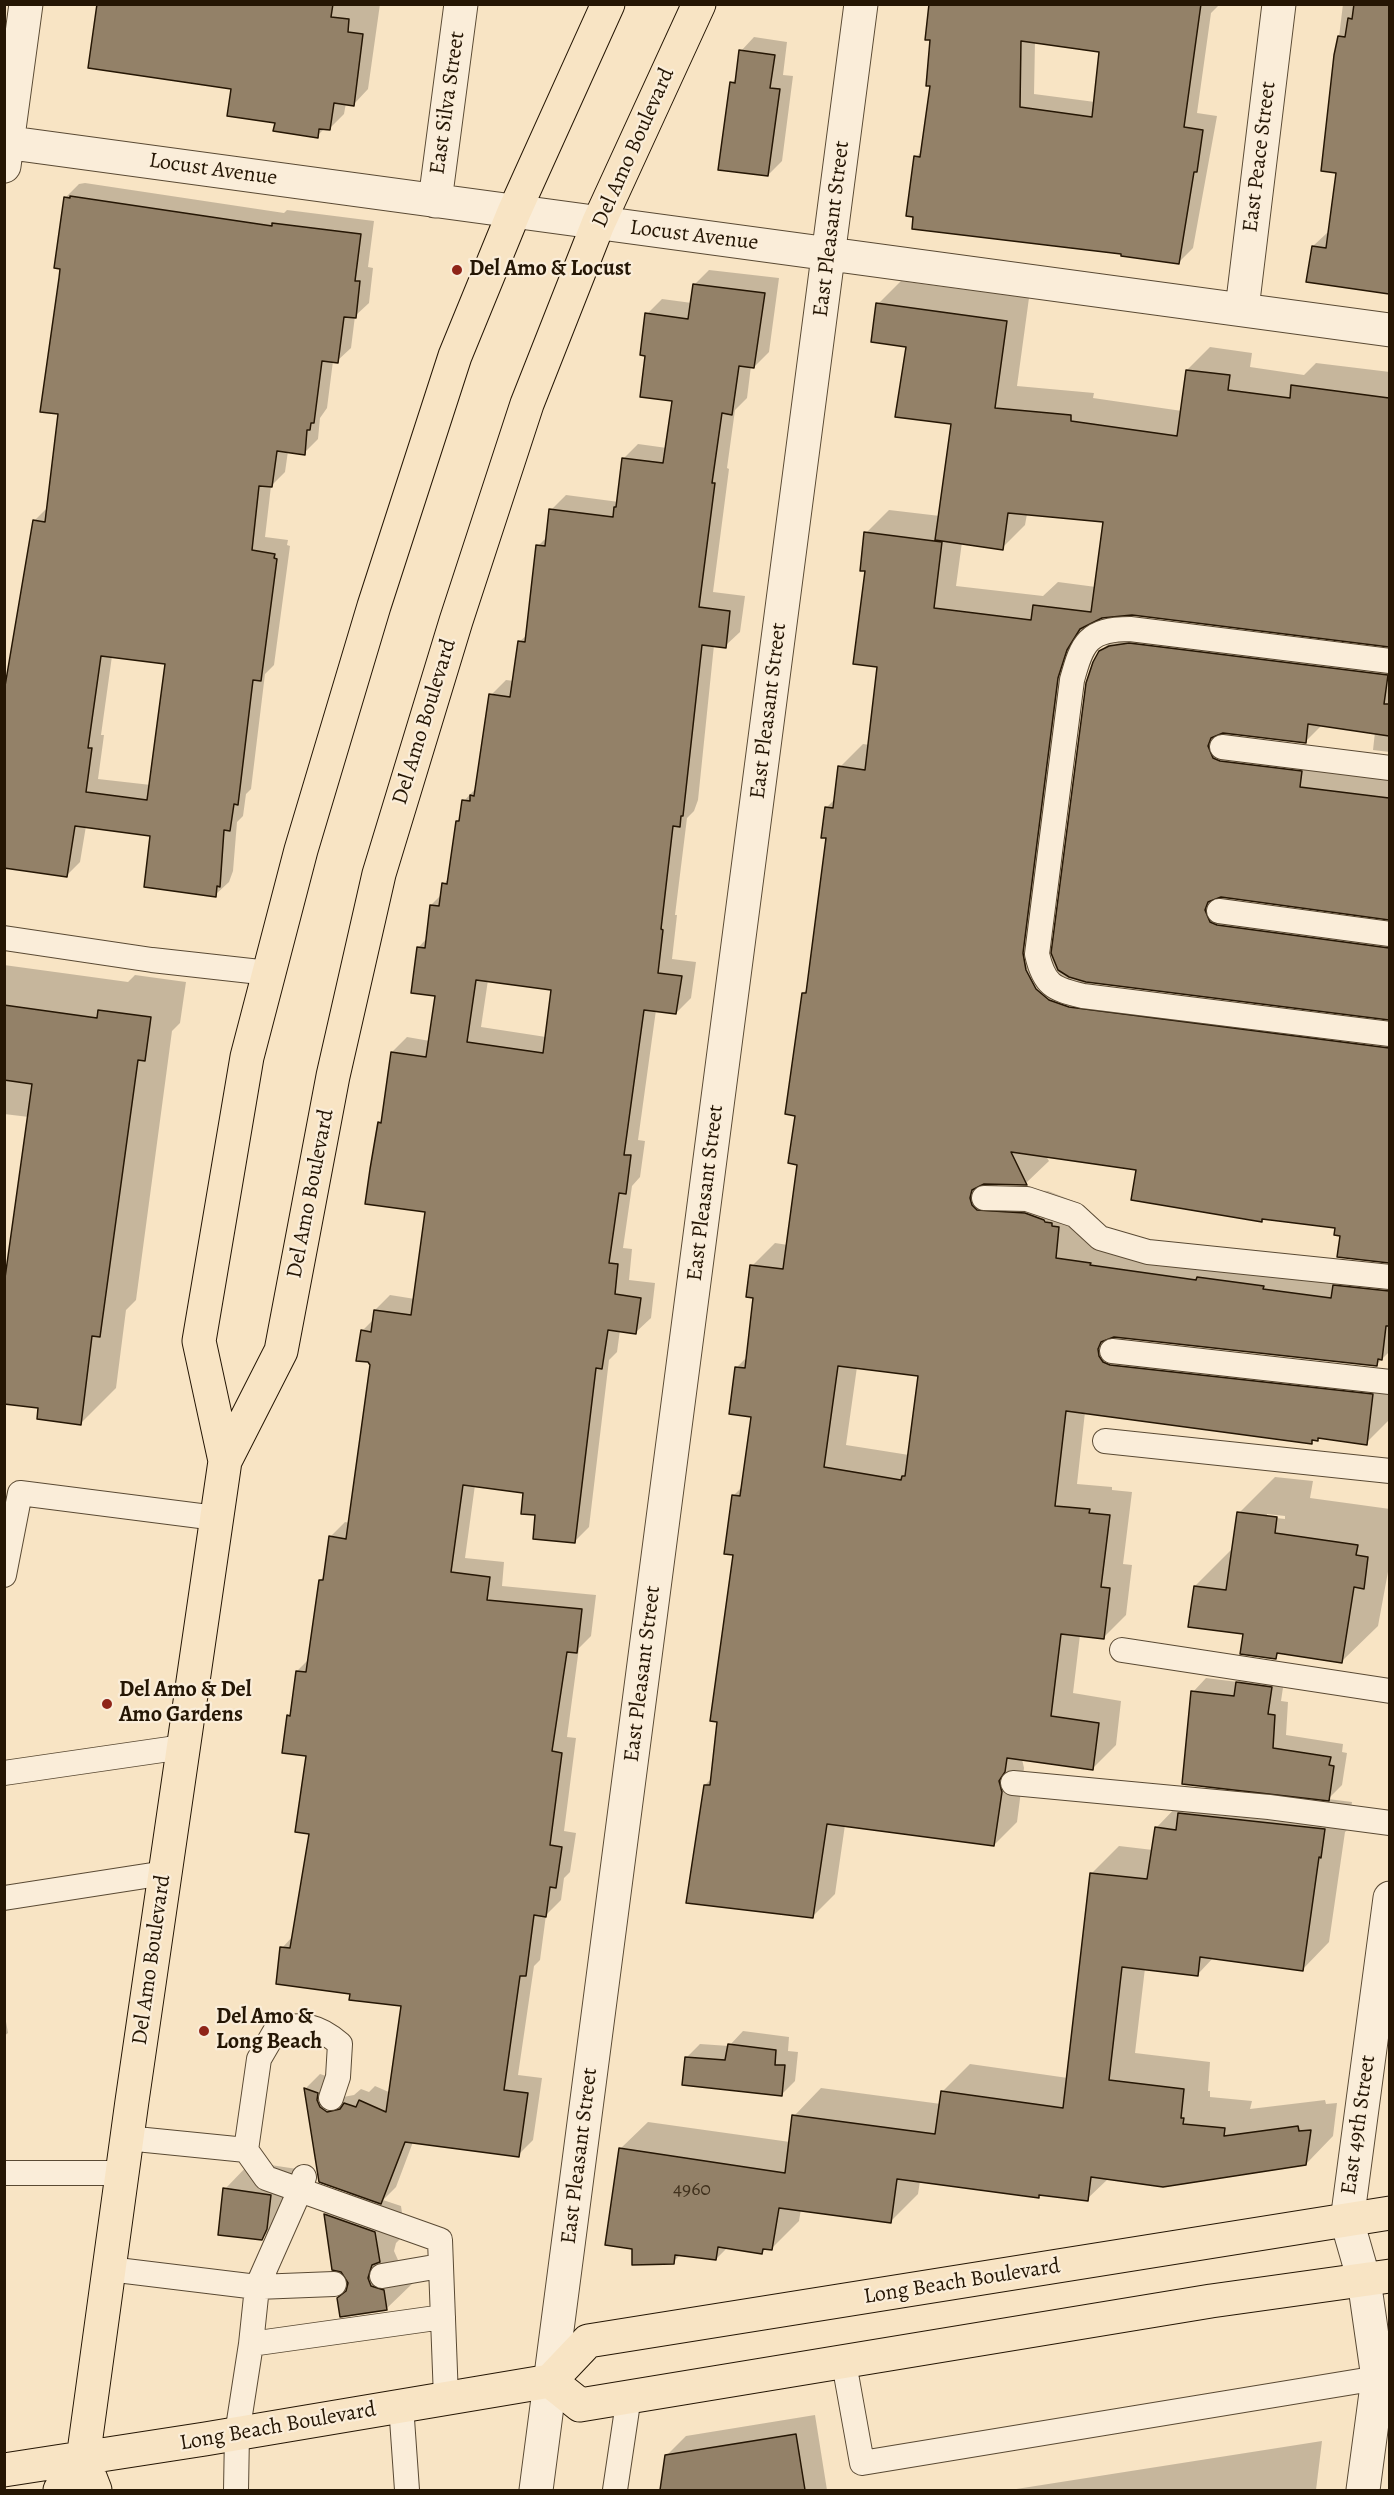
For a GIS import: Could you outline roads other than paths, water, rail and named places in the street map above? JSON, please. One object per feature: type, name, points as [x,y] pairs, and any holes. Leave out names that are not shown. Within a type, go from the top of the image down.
[{"type":"main road","name":"Del Amo Boulevard","points":[[225,1461],[199,1341],[247,1057],[301,850],[389,561],[455,356],[514,212],[608,4]]},
{"type":"main road","name":"Del Amo Boulevard","points":[[60,2490],[82,2459],[126,2138],[225,1461],[281,1351],[333,1076],[379,874],[456,621],[527,404],[598,224],[699,4]]},
{"type":"main road","name":"Long Beach Boulevard","points":[[4,2470],[237,2434],[550,2380],[588,2341],[1389,2214]]},
{"type":"main road","points":[[550,2380],[580,2405],[1211,2301],[1377,2278]]},
{"type":"main road","points":[[82,2459],[95,2490]]},
{"type":"street","points":[[6,150],[26,4]]},
{"type":"street","name":"East Silva Street","points":[[435,201],[461,4]]},
{"type":"street","name":"East Pleasant Street","points":[[536,2490],[861,4]]},
{"type":"street","name":"East Peace Street","points":[[1242,309],[1279,4]]},
{"type":"street","name":"Locust Avenue","points":[[6,150],[435,201],[1242,309]]},
{"type":"street","points":[[1242,309],[1389,330]]},
{"type":"street","name":"East 49th Street","points":[[1363,2490],[1378,2378],[1377,2278],[1347,2221],[1384,1978],[1389,1898]]},
{"type":"lane","points":[[1389,661],[1130,629],[1108,629],[1094,636],[1084,645],[1078,656],[1072,680],[1037,954],[1041,972],[1050,984],[1074,994],[1389,1034]]},
{"type":"lane","points":[[1222,747],[1389,768]]},
{"type":"lane","points":[[1219,911],[1389,934]]},
{"type":"lane","points":[[4,938],[152,960],[269,973]]},
{"type":"lane","points":[[984,1198],[1027,1199],[1065,1211],[1075,1215],[1100,1238],[1149,1252],[1389,1277]]},
{"type":"lane","points":[[1112,1351],[1389,1382]]},
{"type":"lane","points":[[1105,1441],[1389,1471]]},
{"type":"lane","points":[[4,1575],[20,1493],[216,1518]]},
{"type":"lane","points":[[1122,1650],[1389,1691]]},
{"type":"lane","points":[[6,1766],[183,1747]]},
{"type":"lane","points":[[1013,1783],[1269,1807],[1389,1823]]},
{"type":"lane","points":[[4,1898],[165,1874]]},
{"type":"lane","points":[[332,2098],[338,2077],[340,2044],[323,2029],[295,2026],[277,2028],[259,2059],[246,2150],[266,2178],[302,2183],[440,2240],[446,2398]]},
{"type":"lane","points":[[126,2138],[246,2150]]},
{"type":"lane","points":[[4,2173],[122,2173]]},
{"type":"lane","points":[[236,2490],[237,2434],[257,2287],[302,2183]]},
{"type":"lane","points":[[382,2276],[440,2266]]},
{"type":"lane","points":[[109,2269],[257,2287],[334,2284]]},
{"type":"lane","points":[[251,2344],[442,2317]]},
{"type":"lane","points":[[844,2363],[862,2463],[1378,2378]]},
{"type":"lane","points":[[615,2490],[629,2396]]},
{"type":"lane","points":[[401,2405],[407,2490]]},
{"type":"place","name":"Del Amo & Locust","points":[[457,270]]},
{"type":"place","name":"Del Amo & Del Amo Gardens","points":[[107,1704]]},
{"type":"place","name":"Del Amo & Long Beach","points":[[204,2031]]}]
